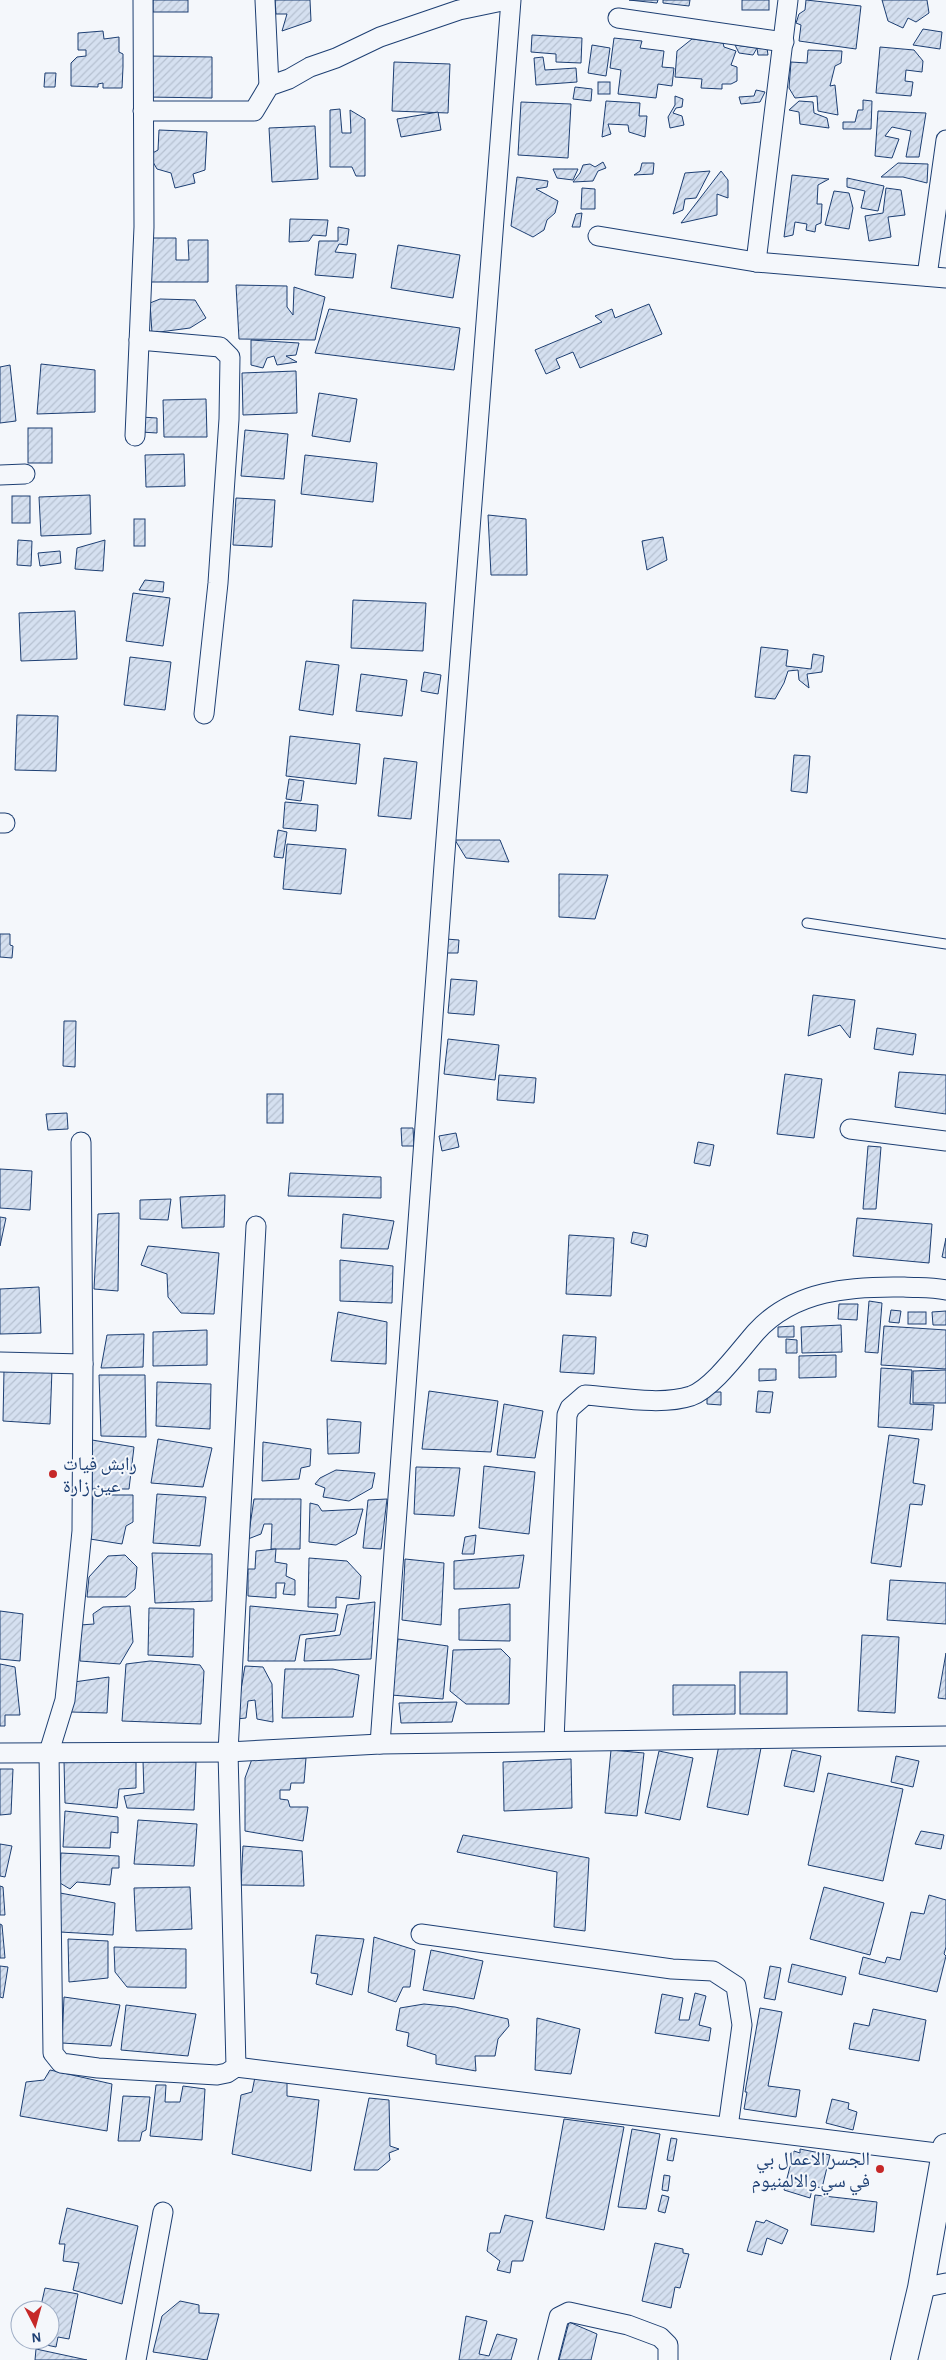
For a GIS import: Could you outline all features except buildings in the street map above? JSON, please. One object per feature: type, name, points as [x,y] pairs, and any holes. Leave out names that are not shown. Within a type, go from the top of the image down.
[{"type":"street","points":[[135,436],[144,228],[142,0]]},
{"type":"street","points":[[143,111],[254,111],[269,86],[265,0]]},
{"type":"street","points":[[269,86],[380,37],[459,10],[507,0]]},
{"type":"street","points":[[380,1744],[511,0]]},
{"type":"street","points":[[756,262],[788,0]]},
{"type":"street","points":[[618,18],[784,42]]},
{"type":"street","points":[[927,276],[946,140]]},
{"type":"street","points":[[598,236],[756,262],[946,278]]},
{"type":"street","points":[[139,340],[220,347],[230,357],[219,573],[204,714]]},
{"type":"street","points":[[0,475],[25,474]]},
{"type":"street","points":[[850,1129],[946,1141]]},
{"type":"street","points":[[81,1142],[82,1531],[66,1700],[49,1752],[53,2054],[60,2063],[98,2068],[217,2075],[227,2073],[236,2067],[728,2128],[945,2150],[934,2286],[904,2360]]},
{"type":"street","points":[[236,2067],[228,1752],[256,1226]]},
{"type":"street","points":[[554,1742],[567,1415],[570,1408],[585,1395],[666,1401],[692,1396],[713,1380],[758,1330],[781,1310],[804,1299],[828,1292],[879,1286],[946,1290]]},
{"type":"street","points":[[0,1362],[83,1364]]},
{"type":"street","points":[[0,1753],[228,1752],[380,1744],[946,1736]]},
{"type":"street","points":[[421,1934],[672,1969],[713,1972],[736,1986],[742,2025],[728,2128]]},
{"type":"street","points":[[136,2360],[163,2212]]},
{"type":"street","points":[[548,2360],[559,2317],[569,2312],[628,2325],[660,2337],[668,2345],[668,2360]]},
{"type":"lane","points":[[806,923],[946,944]]},
{"type":"place","name":"رابش فيات عين زارة","points":[[53,1474]]},
{"type":"place","name":"الجسر الاعمال بي في سي والالمنيوم","points":[[880,2169]]}]
